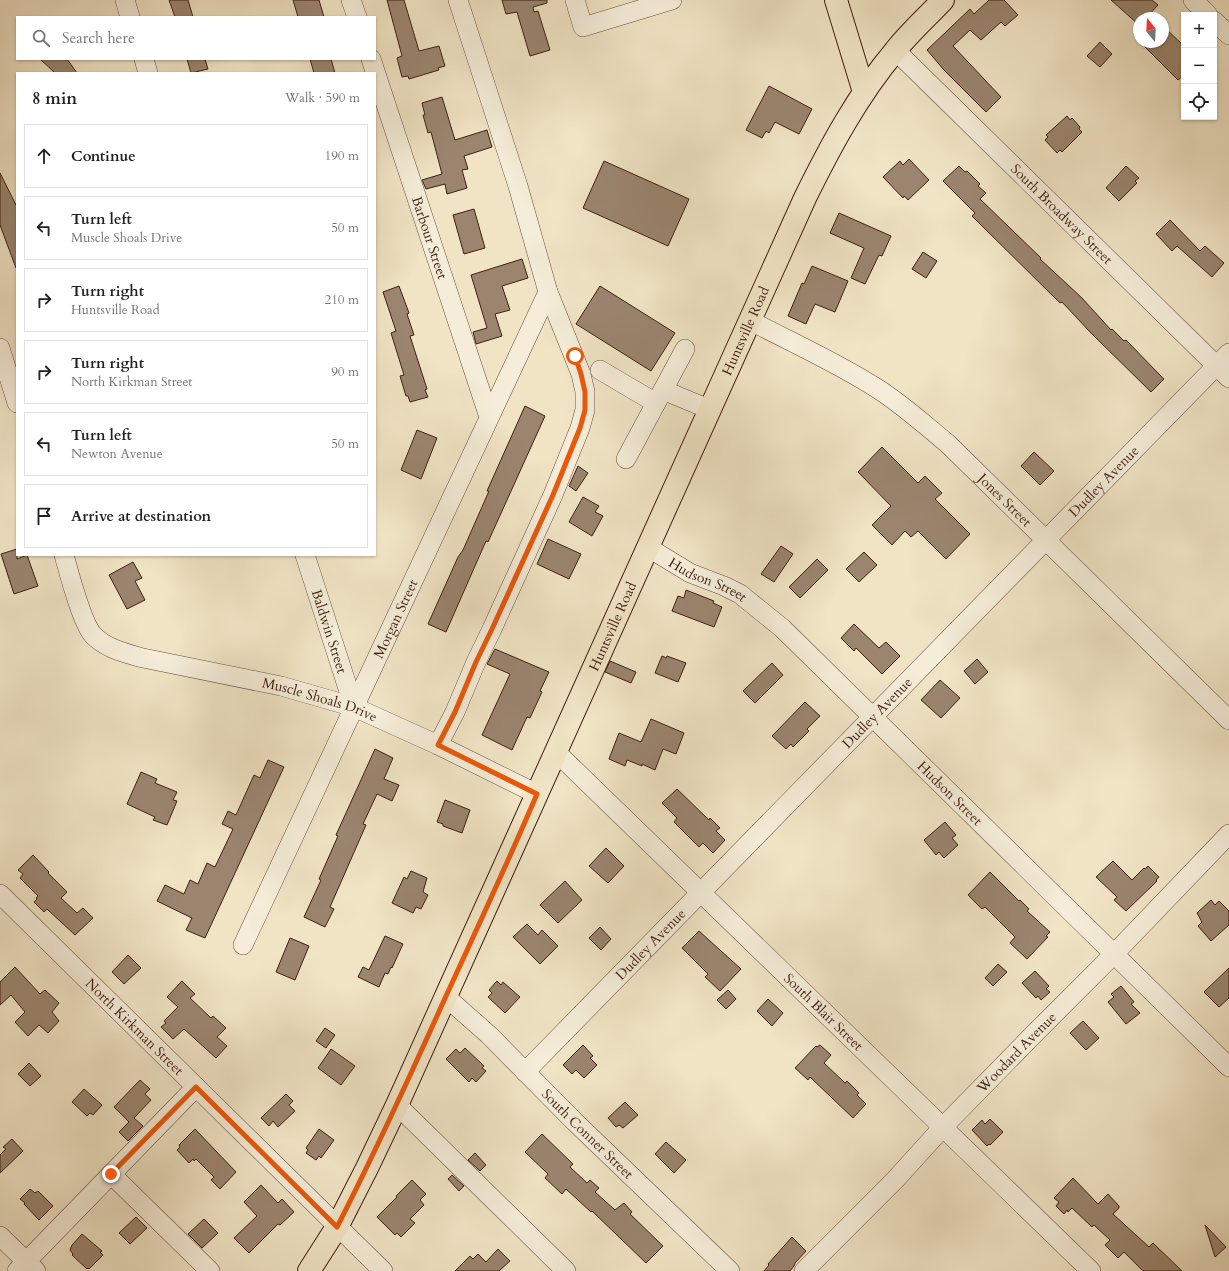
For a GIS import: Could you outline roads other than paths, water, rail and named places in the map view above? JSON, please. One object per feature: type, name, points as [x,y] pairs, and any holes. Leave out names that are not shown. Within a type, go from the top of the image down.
[{"type":"main road","points":[[836,0],[864,92]]},
{"type":"main road","name":"Huntsville Road","points":[[309,1271],[337,1227],[397,1105],[649,548],[805,198],[847,118],[864,92],[895,50],[943,0]]},
{"type":"street","points":[[125,0],[130,16]]},
{"type":"street","points":[[351,0],[357,16]]},
{"type":"street","points":[[438,745],[455,712],[476,662],[553,495],[580,428],[585,410],[585,392],[581,374],[548,292],[518,186],[458,0]]},
{"type":"street","points":[[575,0],[582,27],[672,0]]},
{"type":"street","points":[[1193,0],[1205,12]]},
{"type":"street","points":[[1217,24],[1229,35]]},
{"type":"street","name":"South Broadway Street","points":[[895,50],[1225,366]]},
{"type":"street","points":[[144,60],[148,72]]},
{"type":"street","name":"Barbour Street","points":[[371,60],[375,72]]},
{"type":"street","name":"Barbour Street","points":[[376,74],[489,417]]},
{"type":"street","name":"Morgan Street","points":[[243,945],[548,292]]},
{"type":"street","name":"Jones Street","points":[[751,321],[870,385],[907,409],[948,444],[1229,720]]},
{"type":"street","points":[[0,348],[16,400]]},
{"type":"street","points":[[626,459],[685,349]]},
{"type":"street","name":"Dudley Avenue","points":[[525,1072],[1046,540],[1225,366]]},
{"type":"street","points":[[600,370],[660,396],[711,410]]},
{"type":"street","name":"Hudson Street","points":[[649,548],[690,573],[740,594],[782,628],[1229,1067]]},
{"type":"street","name":"Muscle Shoals Drive","points":[[64,556],[84,619],[93,635],[108,646],[126,653],[282,686],[354,707],[438,745],[537,794]]},
{"type":"street","name":"Baldwin Street","points":[[305,556],[354,707]]},
{"type":"street","name":"South Blair Street","points":[[556,752],[1091,1271]]},
{"type":"street","name":"Woodard Avenue","points":[[804,1271],[895,1180],[943,1127],[1114,954],[1229,834]]},
{"type":"street","name":"North Kirkman Street","points":[[0,894],[383,1271]]},
{"type":"street","name":"South Conner Street","points":[[446,997],[489,1034],[525,1072],[730,1271]]},
{"type":"street","points":[[0,1236],[26,1268],[111,1174],[196,1087]]},
{"type":"street","points":[[397,1105],[566,1271]]},
{"type":"street","points":[[111,1174],[210,1271]]}]
